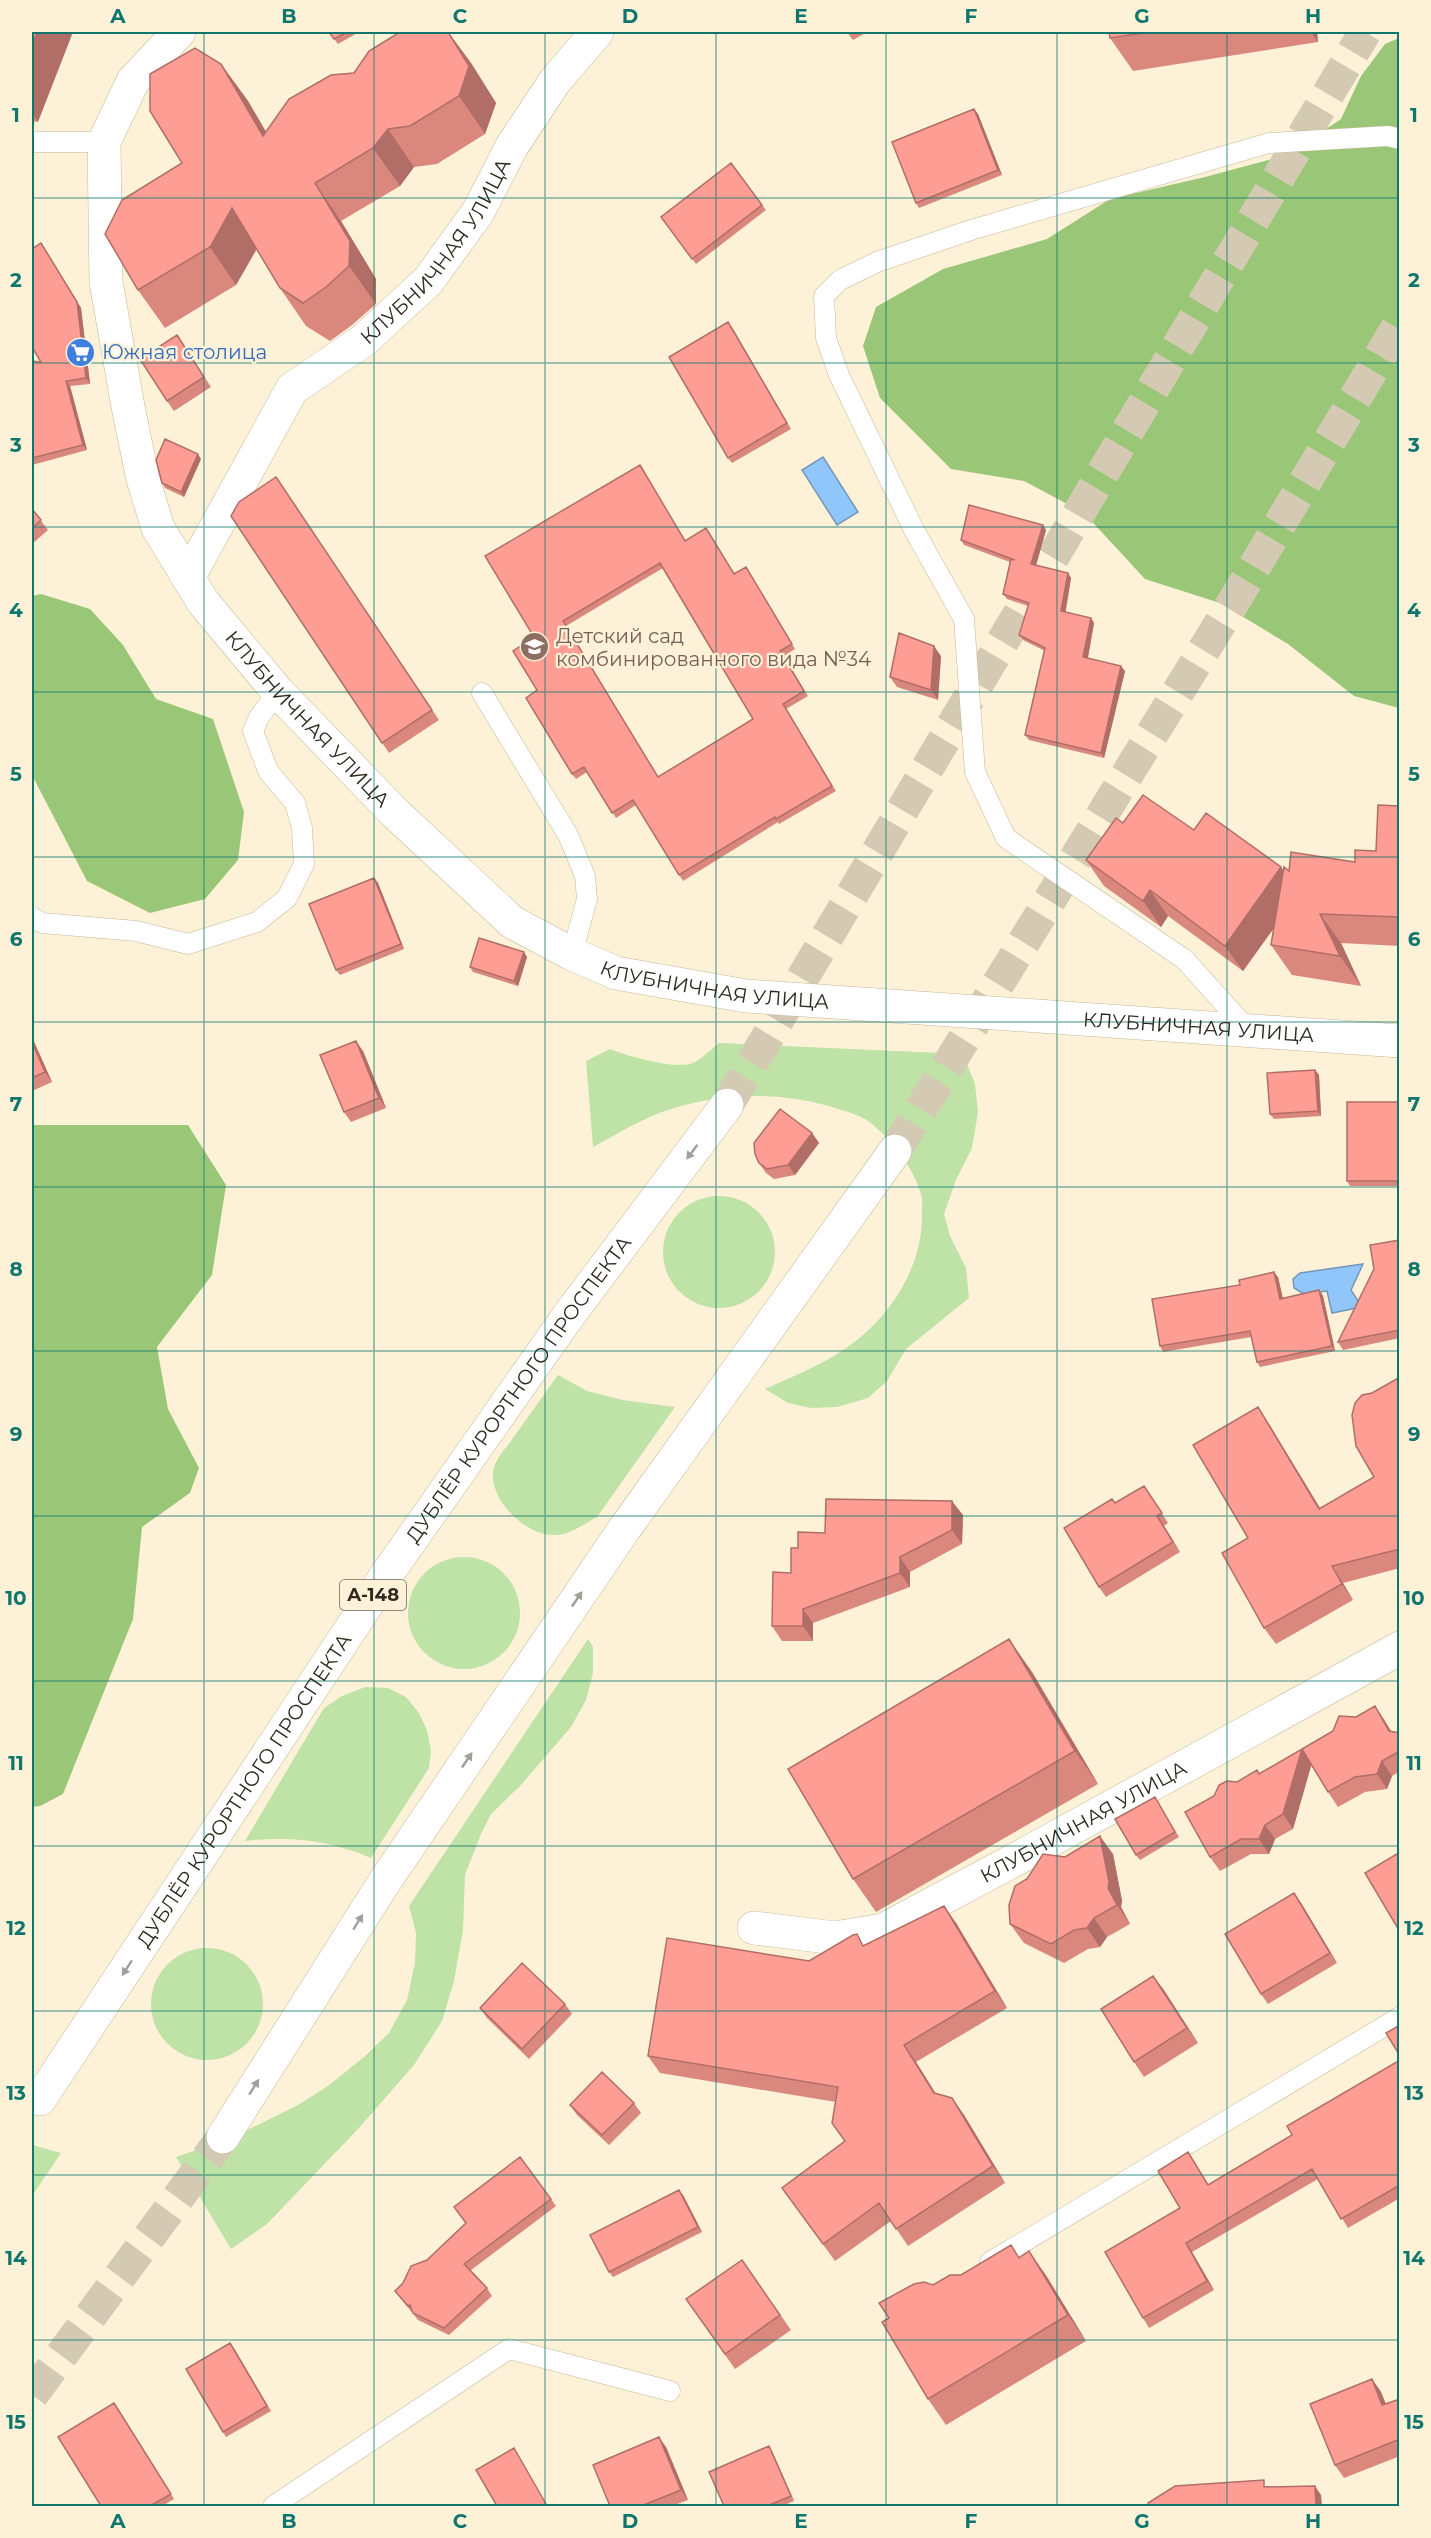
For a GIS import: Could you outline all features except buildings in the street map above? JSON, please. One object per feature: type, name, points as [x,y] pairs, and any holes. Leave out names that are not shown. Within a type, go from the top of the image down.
[{"type":"street","name":"КЛУБНИЧНАЯ УЛИЦА","points":[[179,32],[133,81],[104,142],[106,282],[143,479],[158,528],[203,602],[278,692],[394,812],[512,922],[572,954],[616,973],[746,996],[1400,1041]]},
{"type":"street","name":"КЛУБНИЧНАЯ УЛИЦА","points":[[188,578],[292,389],[364,340],[428,281],[478,212],[512,146],[555,81],[597,32]]},
{"type":"street","name":"ДУБЛЁР КУРОРТНОГО ПРОСПЕКТА","points":[[40,2099],[385,1577],[569,1315],[727,1105]]},
{"type":"street","points":[[223,2137],[385,1881],[452,1782],[626,1528],[895,1151]]},
{"type":"street","name":"КЛУБНИЧНАЯ УЛИЦА","points":[[754,1929],[835,1938],[883,1930],[1400,1648]]},
{"type":"lane","points":[[1250,1031],[1184,959],[1006,838],[975,772],[964,619],[914,530],[839,375],[826,338],[824,296],[840,280],[876,262],[950,237],[1269,143],[1388,135],[1400,139]]},
{"type":"lane","points":[[32,142],[104,142]]},
{"type":"lane","points":[[32,917],[42,923],[136,931],[188,944],[257,922],[287,898],[304,864],[302,828],[295,803],[268,771],[253,731],[258,717],[278,692]]},
{"type":"lane","points":[[482,693],[568,836],[585,876],[587,899],[572,954]]},
{"type":"lane","points":[[972,2274],[1400,2017]]},
{"type":"lane","points":[[273,2506],[509,2349],[670,2391]]},
{"type":"green space","points":[[1399,38],[1399,708],[1354,696],[1288,644],[1220,603],[1145,579],[1084,513],[1024,481],[951,469],[880,398],[863,346],[876,307],[943,269],[1047,239],[1110,199],[1287,155],[1341,119],[1361,76],[1385,44]]},
{"type":"green space","points":[[41,594],[90,609],[123,645],[156,699],[213,719],[244,812],[238,860],[205,899],[150,913],[87,881],[32,775],[32,596]]},
{"type":"green space","points":[[719,1043],[963,1054],[975,1084],[978,1112],[972,1148],[956,1180],[944,1214],[950,1236],[966,1268],[969,1298],[906,1349],[887,1381],[868,1398],[837,1407],[811,1408],[788,1403],[765,1389],[847,1348],[871,1328],[905,1283],[918,1248],[922,1196],[907,1164],[893,1144],[877,1128],[856,1115],[815,1103],[775,1097],[734,1097],[694,1103],[664,1111],[593,1147],[586,1061],[610,1049],[651,1061],[685,1065],[693,1063]]},
{"type":"green space","points":[[32,1125],[188,1125],[226,1185],[212,1275],[157,1347],[168,1409],[199,1468],[190,1493],[142,1527],[133,1619],[63,1794],[40,1806],[32,1807]]},
{"type":"green space","points":[[719,1196],[740,1200],[759,1212],[771,1231],[775,1252],[771,1273],[759,1292],[740,1304],[719,1308],[698,1304],[679,1292],[667,1273],[663,1252],[667,1231],[679,1212],[698,1200]]},
{"type":"green space","points":[[558,1375],[587,1391],[623,1400],[675,1407],[597,1517],[571,1531],[555,1535],[543,1534],[531,1529],[509,1512],[495,1488],[493,1476],[498,1458]]},
{"type":"green space","points":[[464,1557],[486,1561],[504,1573],[516,1591],[520,1613],[516,1635],[504,1653],[486,1665],[464,1669],[442,1665],[424,1653],[412,1635],[408,1613],[412,1591],[424,1573],[442,1561]]},
{"type":"green space","points":[[588,1639],[593,1647],[593,1673],[586,1700],[571,1727],[521,1785],[491,1814],[465,1875],[463,1930],[454,1981],[442,2021],[414,2065],[358,2129],[267,2224],[231,2249],[176,2157],[231,2138],[298,2105],[328,2086],[389,2033],[407,2000],[415,1963],[416,1933],[409,1906]]},
{"type":"green space","points":[[365,1687],[388,1688],[406,1697],[419,1713],[427,1730],[431,1751],[429,1768],[371,1858],[325,1843],[294,1839],[245,1841],[324,1708],[342,1696]]},
{"type":"green space","points":[[207,1948],[229,1952],[247,1964],[259,1982],[263,2004],[259,2026],[247,2044],[229,2056],[207,2060],[185,2056],[167,2044],[155,2026],[151,2004],[155,1982],[167,1964],[185,1952]]},
{"type":"green space","points":[[32,2145],[61,2153],[32,2196]]},
{"type":"water","points":[[823,457],[858,512],[837,525],[802,470]]},
{"type":"water","points":[[1363,1264],[1351,1290],[1362,1307],[1332,1313],[1327,1291],[1304,1294],[1294,1288],[1293,1279],[1300,1273]]},
{"type":"tunnel","points":[[727,1105],[1365,32]]},
{"type":"tunnel","points":[[895,1151],[1234,601],[1400,323]]},
{"type":"tunnel","points":[[32,2395],[223,2137]]},
{"type":"place","name":"Южная столица","points":[[81,352]]},
{"type":"place","name":"Детский сад комбинированного вида №34","points":[[535,647]]}]
